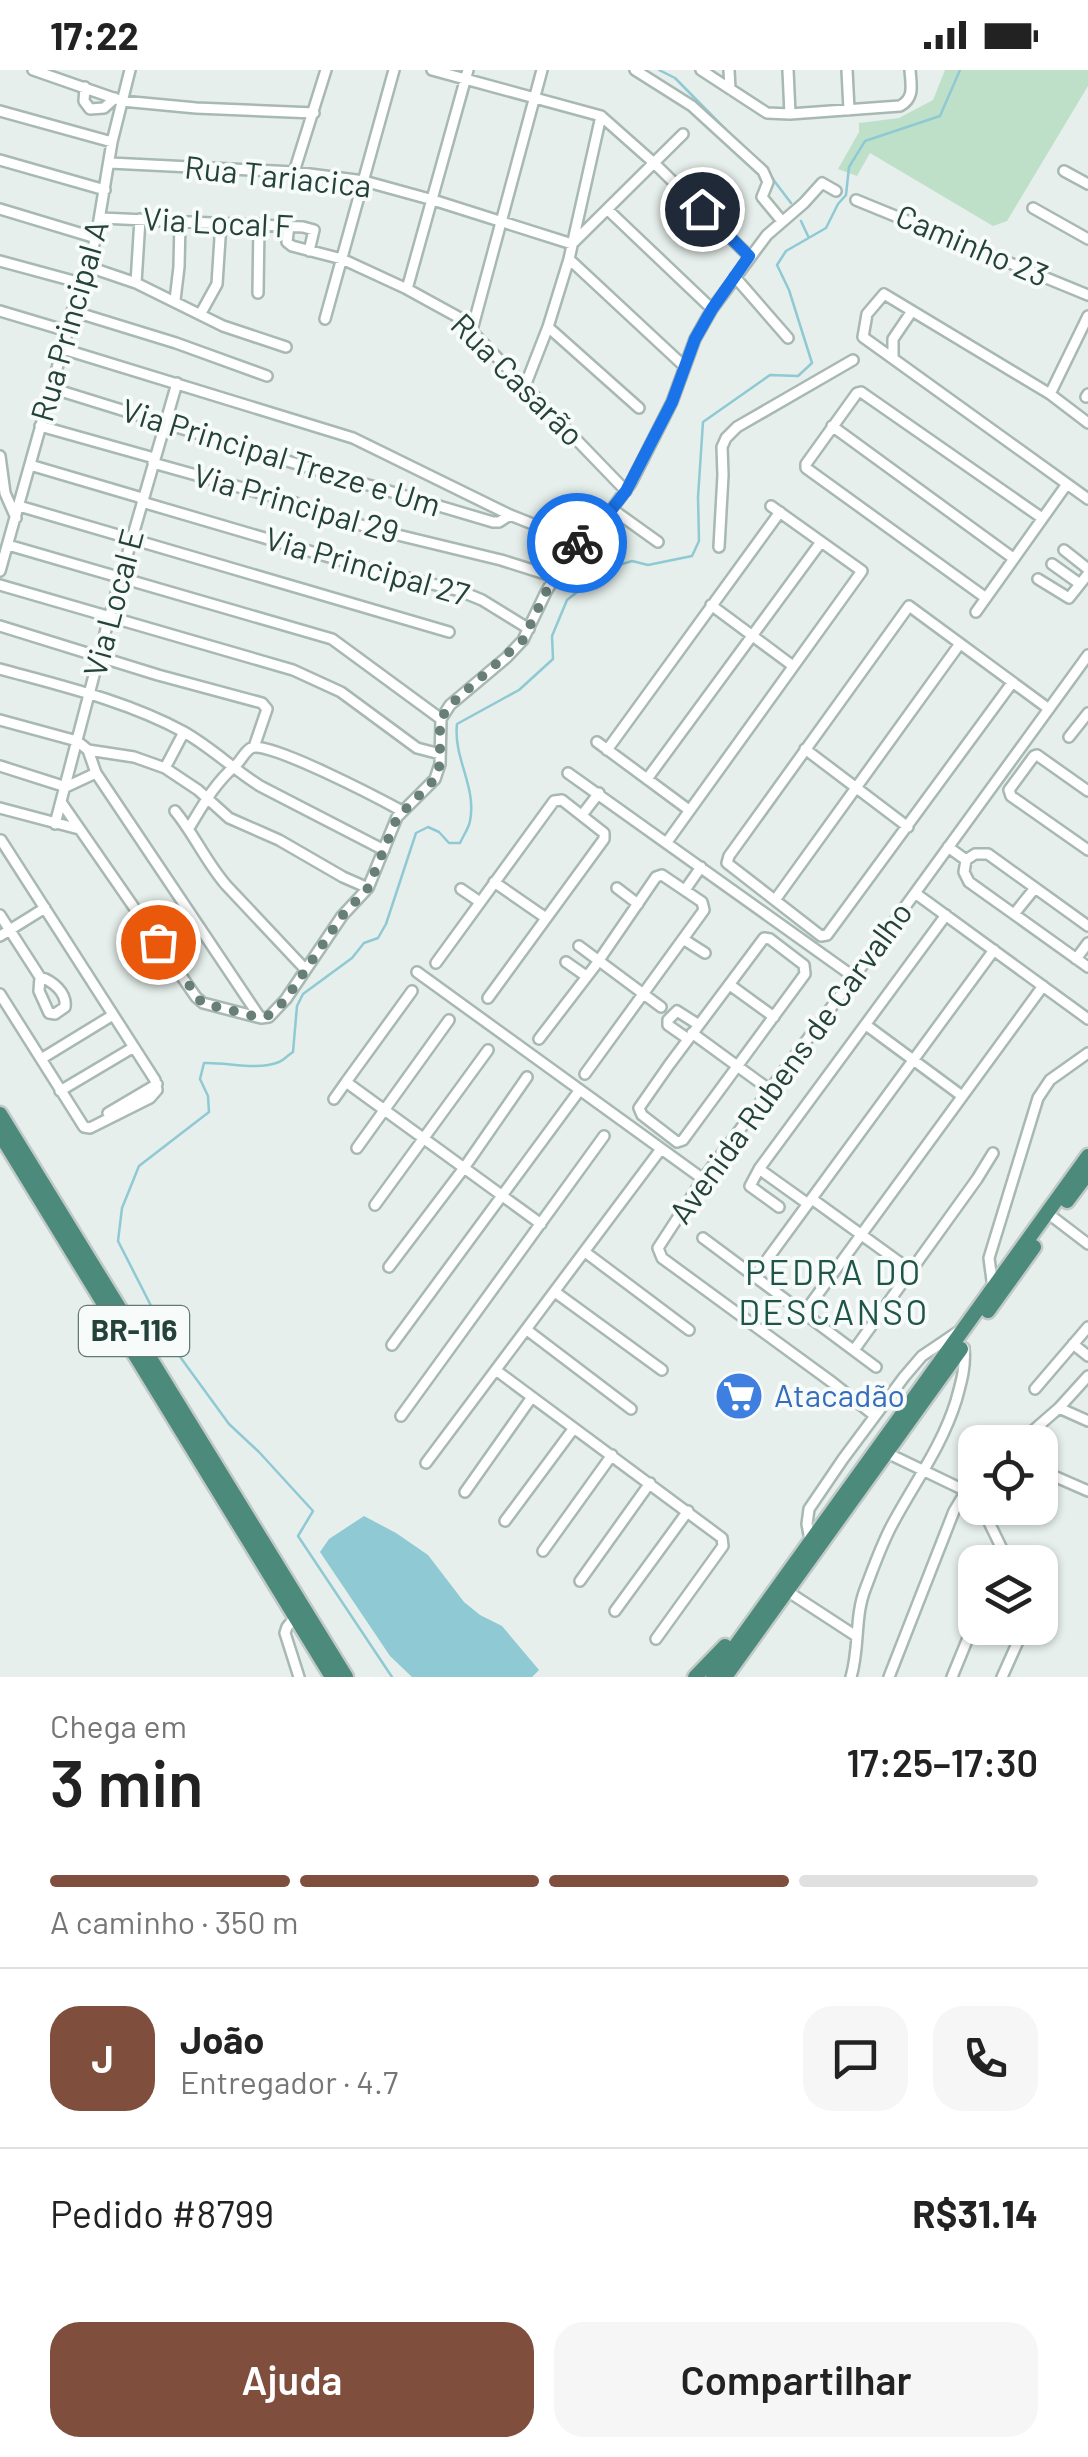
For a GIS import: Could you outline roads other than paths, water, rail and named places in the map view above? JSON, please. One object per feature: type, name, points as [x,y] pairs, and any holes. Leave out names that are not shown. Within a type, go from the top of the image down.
[{"type":"highway","name":"BR-116","points":[[0,1114],[268,1548],[319,1643]]},
{"type":"highway","points":[[0,1134],[296,1616],[350,1677]]},
{"type":"highway","points":[[713,1677],[1088,1156]]},
{"type":"highway","points":[[725,1677],[1088,1172]]},
{"type":"highway","points":[[695,1677],[764,1606]]},
{"type":"highway","points":[[319,1643],[329,1677]]},
{"type":"street","points":[[33,70],[70,75],[85,87],[118,100],[314,113]]},
{"type":"street","name":"Rua Principal A","points":[[0,571],[12,511],[30,465],[80,282],[96,238],[118,100],[130,70]]},
{"type":"street","points":[[294,172],[326,70]]},
{"type":"street","points":[[325,319],[394,70]]},
{"type":"street","points":[[432,70],[466,74],[533,98],[601,116],[749,256]]},
{"type":"street","points":[[472,330],[542,70]]},
{"type":"street","points":[[635,70],[692,106],[763,171],[768,182],[762,197],[781,220]]},
{"type":"street","points":[[701,70],[767,114],[900,106],[911,96],[910,70]]},
{"type":"street","points":[[729,70],[730,90]]},
{"type":"street","points":[[788,70],[790,114]]},
{"type":"street","points":[[847,70],[849,110]]},
{"type":"street","points":[[407,289],[466,74]]},
{"type":"street","points":[[85,87],[84,101],[90,109],[104,108],[118,100]]},
{"type":"street","points":[[0,111],[112,142]]},
{"type":"street","points":[[525,386],[569,259],[601,116]]},
{"type":"street","points":[[572,244],[683,134]]},
{"type":"street","points":[[0,160],[106,190]]},
{"type":"street","name":"Rua Tariacica","points":[[110,164],[294,172],[364,181],[572,244]]},
{"type":"street","points":[[1064,171],[1088,184]]},
{"type":"street","points":[[62,802],[196,998],[202,1003],[267,1018],[280,1006],[342,916],[368,888],[402,811],[432,784],[438,773],[440,720],[450,705],[515,649],[565,558],[626,491],[672,402],[695,339],[712,309],[749,256],[781,220],[822,183],[836,190]]},
{"type":"street","name":"Caminho 23","points":[[856,200],[1088,295]]},
{"type":"street","points":[[1033,208],[1088,239]]},
{"type":"street","points":[[0,209],[96,238]]},
{"type":"street","points":[[608,210],[712,309]]},
{"type":"street","name":"Via Local F","points":[[100,218],[288,225],[314,230],[309,251]]},
{"type":"street","points":[[136,283],[140,219]]},
{"type":"street","points":[[174,300],[180,221]]},
{"type":"street","points":[[202,313],[217,284],[221,223]]},
{"type":"street","points":[[258,293],[259,224]]},
{"type":"street","points":[[288,225],[289,244],[309,251]]},
{"type":"street","name":"Rua Casarão","points":[[309,251],[342,258],[450,311],[626,491]]},
{"type":"street","points":[[569,259],[684,366]]},
{"type":"street","points":[[0,261],[80,282]]},
{"type":"street","points":[[86,266],[136,283],[223,326],[286,348]]},
{"type":"street","points":[[735,277],[788,338]]},
{"type":"street","points":[[1088,422],[1050,394],[884,294],[866,314],[863,337],[1088,499]]},
{"type":"street","points":[[0,311],[67,331]]},
{"type":"street","points":[[72,311],[176,342],[266,376]]},
{"type":"street","points":[[892,358],[894,340],[912,311]]},
{"type":"street","points":[[1050,394],[1088,316]]},
{"type":"street","points":[[548,327],[639,408]]},
{"type":"street","points":[[63,350],[353,438],[510,515],[578,542]]},
{"type":"street","points":[[718,547],[723,475],[720,456],[726,438],[737,427],[852,360]]},
{"type":"street","name":"Via Local E","points":[[55,824],[109,618],[177,384]]},
{"type":"street","name":"Via Principal Treze e Um","points":[[51,388],[494,522],[510,515]]},
{"type":"street","points":[[986,598],[806,468],[832,426],[857,393],[863,392],[1042,518]]},
{"type":"street","name":"Via Principal 29","points":[[40,426],[373,529],[555,577]]},
{"type":"street","points":[[832,426],[1014,558]]},
{"type":"street","points":[[0,460],[12,511],[132,538],[449,632]]},
{"type":"street","name":"Via Principal 27","points":[[30,465],[360,566],[468,594],[529,629]]},
{"type":"street","points":[[976,612],[1067,484]]},
{"type":"street","points":[[612,509],[658,542]]},
{"type":"street","points":[[607,750],[712,606],[776,509],[862,571],[666,842]]},
{"type":"street","points":[[647,779],[821,542]]},
{"type":"street","points":[[8,545],[332,639],[440,720]]},
{"type":"street","points":[[1038,578],[1068,598],[1088,572],[1064,550]]},
{"type":"street","points":[[1052,564],[1088,599]]},
{"type":"street","points":[[0,585],[293,670],[341,692],[417,748],[440,754]]},
{"type":"street","points":[[712,606],[792,666]]},
{"type":"street","points":[[1012,683],[827,936],[821,936],[729,865],[727,859],[909,606],[1049,709]]},
{"type":"street","points":[[0,626],[158,675],[262,702],[267,709],[254,747],[226,772],[189,828]]},
{"type":"street","points":[[775,900],[960,645]]},
{"type":"street","name":"Avenida Rubens de Carvalho","points":[[875,1416],[659,1254],[660,1244],[703,1179],[1088,655]]},
{"type":"street","points":[[0,668],[148,714],[218,753],[260,786],[384,850]]},
{"type":"street","points":[[1069,738],[1088,713]]},
{"type":"street","points":[[0,720],[77,741],[88,750],[134,757],[165,768],[242,825],[279,840],[368,888]]},
{"type":"street","points":[[165,768],[184,732]]},
{"type":"street","points":[[597,742],[689,810]]},
{"type":"street","points":[[254,747],[281,752],[402,811]]},
{"type":"street","points":[[804,749],[908,828]]},
{"type":"street","points":[[88,750],[96,773],[259,1016]]},
{"type":"street","points":[[1088,790],[1038,755],[1009,790],[1011,796],[1088,850]]},
{"type":"street","points":[[0,766],[66,788],[96,773]]},
{"type":"street","points":[[568,773],[854,977]]},
{"type":"street","points":[[582,815],[599,793]]},
{"type":"street","points":[[436,963],[554,801],[562,800],[604,832],[605,838],[488,998]]},
{"type":"street","points":[[0,808],[80,830]]},
{"type":"street","points":[[175,811],[226,885],[304,969]]},
{"type":"street","points":[[0,994],[84,1127],[90,1128],[150,1098],[158,1090],[1,840]]},
{"type":"street","points":[[948,847],[966,860]]},
{"type":"street","points":[[1088,926],[988,854],[975,854],[966,860],[966,878],[1088,967]]},
{"type":"street","points":[[686,890],[702,867]]},
{"type":"street","points":[[540,1038],[660,875],[702,902],[704,907],[683,939],[585,1074]]},
{"type":"street","points":[[494,882],[546,918]]},
{"type":"street","points":[[617,888],[638,904]]},
{"type":"street","points":[[1014,914],[1035,888]]},
{"type":"street","points":[[461,889],[480,902]]},
{"type":"street","points":[[915,893],[1088,1020]]},
{"type":"street","points":[[5,933],[46,908]]},
{"type":"street","points":[[0,915],[5,933],[40,977],[51,981],[63,996],[67,1004],[53,1015],[38,991],[40,977]]},
{"type":"street","points":[[778,1207],[750,1186],[759,1169],[946,915]]},
{"type":"street","points":[[764,938],[806,970],[738,1067],[683,1140],[677,1142],[639,1109],[730,985],[764,938]]},
{"type":"street","points":[[683,939],[705,953]]},
{"type":"street","points":[[1076,959],[1088,943]]},
{"type":"street","points":[[578,946],[662,1007]]},
{"type":"street","points":[[755,1276],[994,950]]},
{"type":"street","points":[[566,962],[586,976]]},
{"type":"street","points":[[417,972],[703,1179]]},
{"type":"street","points":[[730,985],[774,1018]]},
{"type":"street","points":[[804,1313],[1043,986]]},
{"type":"street","points":[[334,1100],[412,991]]},
{"type":"street","points":[[41,1059],[112,1014]]},
{"type":"street","points":[[357,1148],[449,1020]]},
{"type":"street","points":[[866,1025],[962,1096]]},
{"type":"street","points":[[693,1032],[770,1090]]},
{"type":"street","points":[[60,1091],[134,1047]]},
{"type":"street","points":[[375,1205],[488,1050]]},
{"type":"street","points":[[993,1288],[989,1258],[1038,1098],[1050,1080],[1088,1053]]},
{"type":"street","points":[[389,1267],[527,1077]]},
{"type":"street","points":[[346,1082],[541,1224]]},
{"type":"street","points":[[392,1345],[580,1091]]},
{"type":"street","points":[[401,1416],[604,1136]]},
{"type":"street","points":[[426,1464],[661,1149]]},
{"type":"street","points":[[854,1350],[993,1152]]},
{"type":"street","points":[[759,1169],[910,1270]]},
{"type":"street","points":[[1054,1218],[1088,1244]]},
{"type":"street","points":[[704,1238],[876,1366]]},
{"type":"street","points":[[585,1252],[689,1330]]},
{"type":"street","points":[[555,1292],[662,1370]]},
{"type":"street","points":[[810,1540],[807,1513],[875,1416],[928,1350],[972,1320]]},
{"type":"street","points":[[1034,1388],[1088,1328]]},
{"type":"street","points":[[528,1330],[631,1409]]},
{"type":"street","points":[[1073,1344],[1088,1356]]},
{"type":"street","points":[[851,1677],[858,1614],[872,1570],[892,1525],[950,1422],[964,1373],[964,1346]]},
{"type":"street","points":[[496,1371],[720,1535],[724,1543],[656,1639]]},
{"type":"street","points":[[1040,1425],[1088,1376]]},
{"type":"street","points":[[464,1492],[532,1396]]},
{"type":"street","points":[[1059,1408],[1088,1421]]},
{"type":"street","points":[[505,1521],[574,1428]]},
{"type":"street","points":[[887,1453],[958,1488]]},
{"type":"street","points":[[543,1550],[612,1455]]},
{"type":"street","points":[[1058,1478],[1088,1492]]},
{"type":"street","points":[[580,1580],[650,1483]]},
{"type":"street","points":[[615,1611],[688,1511]]},
{"type":"street","points":[[890,1677],[950,1522],[958,1511]]},
{"type":"street","points":[[787,1591],[856,1636]]},
{"type":"street","points":[[296,1616],[286,1627],[286,1634],[299,1677]]},
{"type":"street","points":[[952,1677],[965,1645]]},
{"type":"street","points":[[1002,1677],[1016,1645]]},
{"type":"water","points":[[364,1516],[428,1555],[464,1602],[502,1626],[539,1670],[532,1677],[412,1677],[390,1656],[320,1552],[329,1539]]},
{"type":"waterway","points":[[659,70],[675,78],[739,143]]},
{"type":"waterway","points":[[392,1677],[298,1536],[313,1511],[229,1424],[170,1343],[118,1241],[122,1208],[139,1166],[209,1112],[208,1096],[200,1079],[204,1063],[261,1066],[279,1062],[293,1052],[297,1006],[303,994],[352,958],[364,943],[378,938],[416,833],[428,827],[449,843],[460,843],[471,808],[458,749],[457,724],[519,690],[553,659],[552,636],[567,600],[606,569],[632,561],[648,565],[692,556],[699,541],[703,422],[770,375],[798,376],[812,363],[777,265],[786,251],[826,228],[846,195],[849,167],[865,141],[940,116],[960,70]]},
{"type":"waterway","points":[[769,174],[791,203]]},
{"type":"waterway","points":[[801,221],[808,236]]},
{"type":"place","name":"Atacadão","points":[[739,1396]]},
{"type":"district","name":"PEDRA DO DESCANSO","points":[[834,1293]]}]
